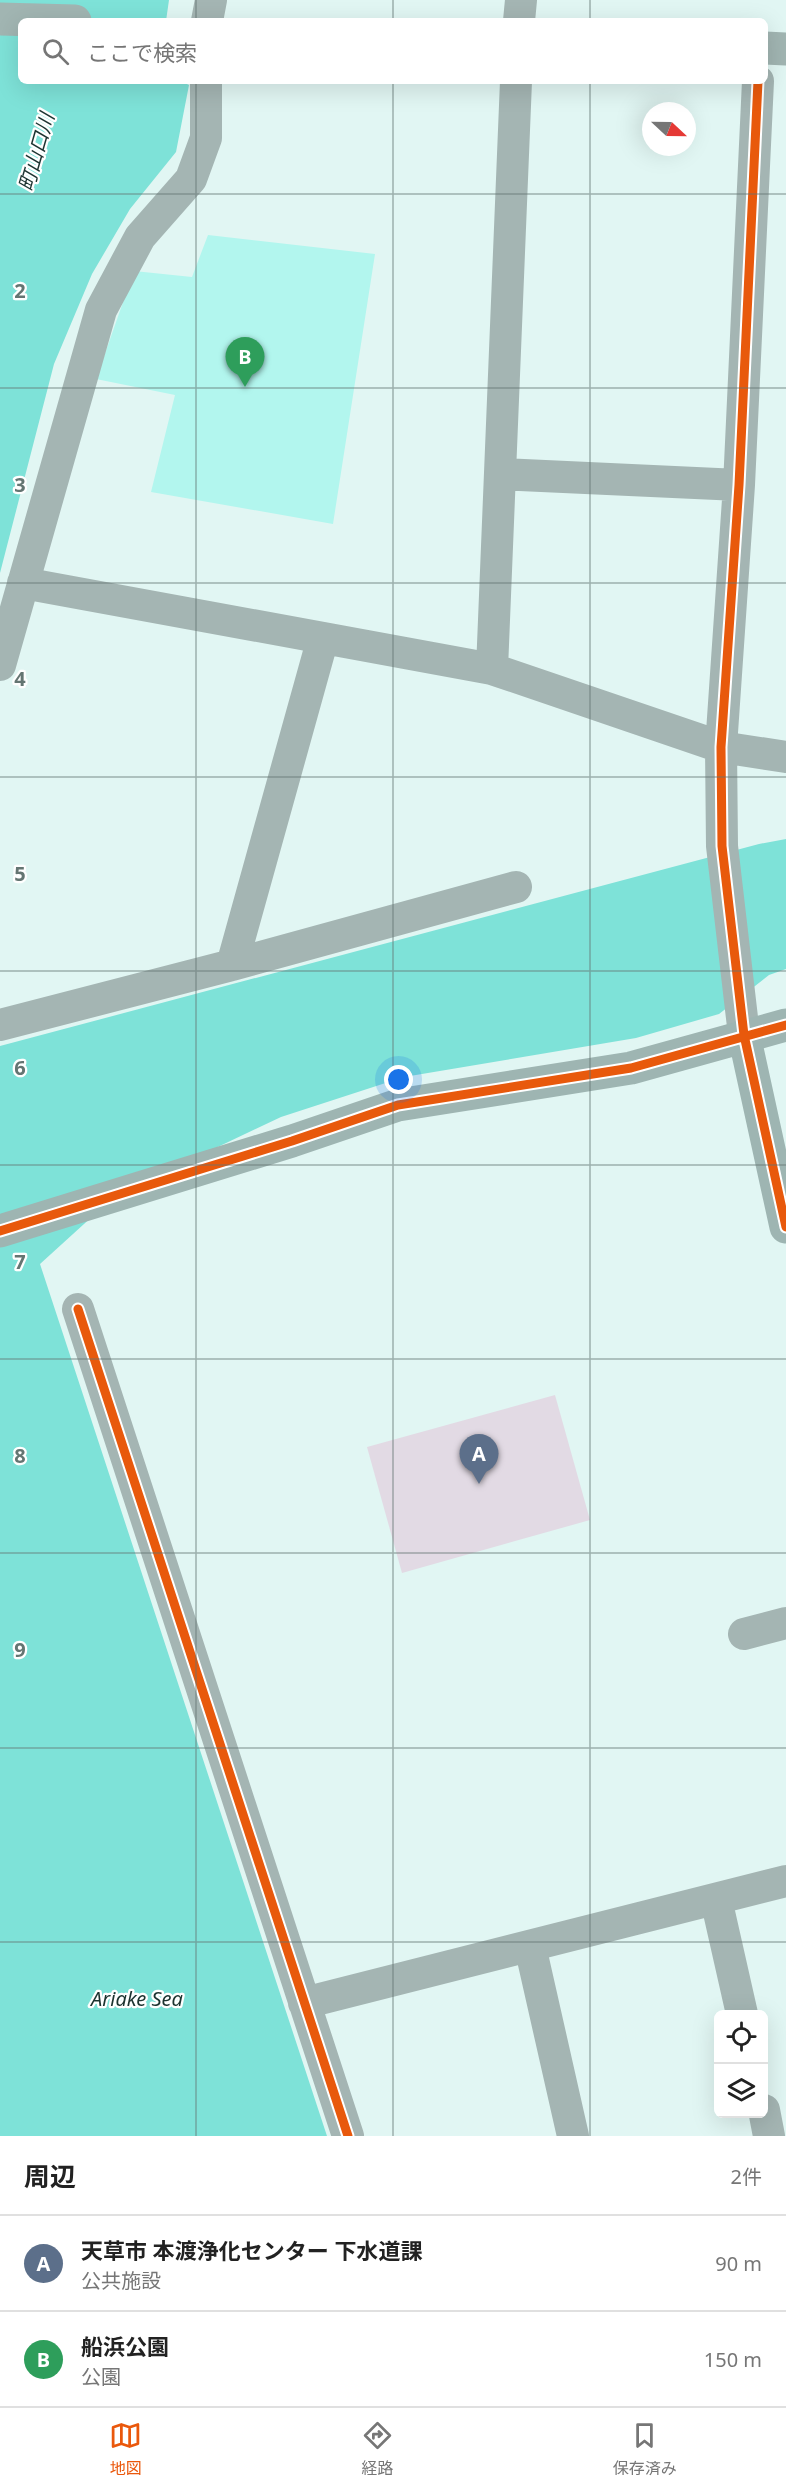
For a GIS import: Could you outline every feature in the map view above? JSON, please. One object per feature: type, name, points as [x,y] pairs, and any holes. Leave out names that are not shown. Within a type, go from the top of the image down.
[{"type":"highway","points":[[0,19],[18,19]]},
{"type":"highway","points":[[768,48],[786,49]]},
{"type":"street","points":[[208,18],[211,0]]},
{"type":"street","points":[[519,18],[521,0]]},
{"type":"street","points":[[0,665],[101,310],[140,237],[191,178],[206,138],[206,84]]},
{"type":"street","points":[[492,669],[516,84]]},
{"type":"street","points":[[758,84],[739,485],[722,747],[722,846],[742,1023],[786,1227]]},
{"type":"street","points":[[500,474],[739,485]]},
{"type":"street","points":[[23,583],[492,669],[722,747],[786,757]]},
{"type":"street","points":[[232,965],[323,638]]},
{"type":"street","points":[[0,1025],[232,965],[516,887]]},
{"type":"street","points":[[0,1231],[398,1105],[631,1068],[742,1023],[786,1025]]},
{"type":"street","points":[[78,1310],[348,2136]]},
{"type":"street","points":[[744,1634],[786,1623]]},
{"type":"street","points":[[304,2003],[786,1881]]},
{"type":"street","points":[[716,1899],[741,2010]]},
{"type":"street","points":[[530,1946],[573,2136]]},
{"type":"street","points":[[766,2118],[769,2136]]},
{"type":"shaded area","points":[[208,235],[375,254],[333,524],[151,492],[175,395],[96,379],[134,271],[192,277]]},
{"type":"water","name":"町山口川","points":[[0,0],[169,0],[166,18],[18,18],[18,84],[189,85],[176,152],[130,209],[92,274],[54,364],[0,573]]},
{"type":"water","name":"Ariake Sea","points":[[786,839],[786,969],[769,975],[719,1014],[636,1038],[404,1077],[281,1117],[182,1164],[95,1214],[40,1264],[327,2136],[0,2136],[0,1046],[759,844]]},
{"type":"building","points":[[555,1395],[590,1520],[402,1573],[367,1447]]},
{"type":"cycle path","points":[[758,84],[739,485],[721,747],[722,846],[744,1035],[786,1227]]},
{"type":"cycle path","points":[[0,1231],[292,1141],[398,1105],[631,1068],[786,1025]]},
{"type":"cycle path","points":[[78,1309],[348,2136]]},
{"type":"place","name":"船浜公園","points":[[245,387]]},
{"type":"place","name":"天草市 本渡浄化センター 下水道課","points":[[479,1484]]}]
